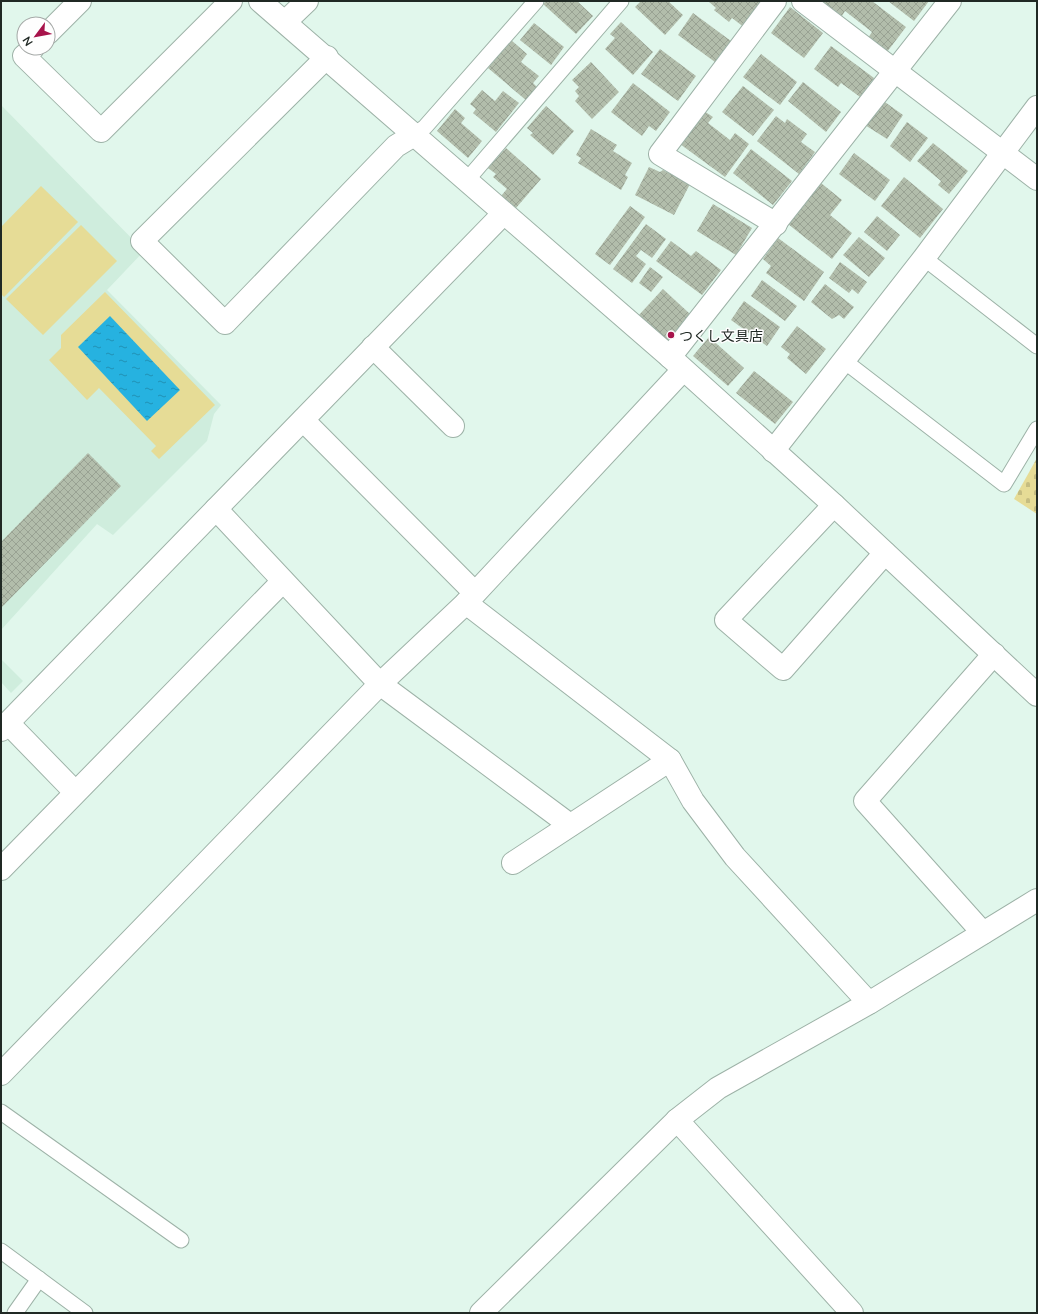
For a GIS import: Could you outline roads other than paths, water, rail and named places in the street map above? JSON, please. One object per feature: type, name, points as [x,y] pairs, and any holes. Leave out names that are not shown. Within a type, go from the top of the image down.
[{"type":"street","points":[[56,25],[80,1]]},
{"type":"street","points":[[24,56],[100,131],[231,1]]},
{"type":"street","points":[[260,1],[327,57],[676,364],[834,506],[1037,695]]},
{"type":"street","points":[[285,22],[307,1]]},
{"type":"street","points":[[775,1],[660,154],[776,224]]},
{"type":"street","points":[[803,1],[1037,179]]},
{"type":"street","points":[[1,1074],[380,684],[470,598],[676,364],[776,224],[950,1]]},
{"type":"street","points":[[327,57],[142,241],[225,323],[396,146],[414,134]]},
{"type":"street","points":[[773,451],[924,258],[1037,107]]},
{"type":"street","points":[[75,792],[5,726],[504,213]]},
{"type":"street","points":[[373,347],[453,426]]},
{"type":"street","points":[[303,420],[470,598],[670,760],[693,801],[735,857],[869,1002]]},
{"type":"street","points":[[834,506],[726,620],[783,669],[885,553]]},
{"type":"street","points":[[216,510],[380,684],[570,825]]},
{"type":"street","points":[[1,869],[284,581]]},
{"type":"street","points":[[983,933],[865,801],[994,654]]},
{"type":"street","points":[[513,863],[670,760]]},
{"type":"street","points":[[481,1313],[677,1120],[718,1088],[869,1002],[1037,900]]},
{"type":"street","points":[[677,1120],[852,1313]]},
{"type":"lane","points":[[414,134],[425,127],[536,1]]},
{"type":"lane","points":[[467,180],[621,1]]},
{"type":"lane","points":[[924,258],[1037,346]]},
{"type":"lane","points":[[843,360],[1004,484],[1037,429]]},
{"type":"lane","points":[[1,1112],[181,1240]]},
{"type":"lane","points":[[1,1251],[86,1313]]},
{"type":"lane","points":[[15,1313],[38,1279]]},
{"type":"water","points":[[110,316],[180,390],[147,421],[78,347]]},
{"type":"place","name":"つくし文具店","points":[[671,335]]}]
